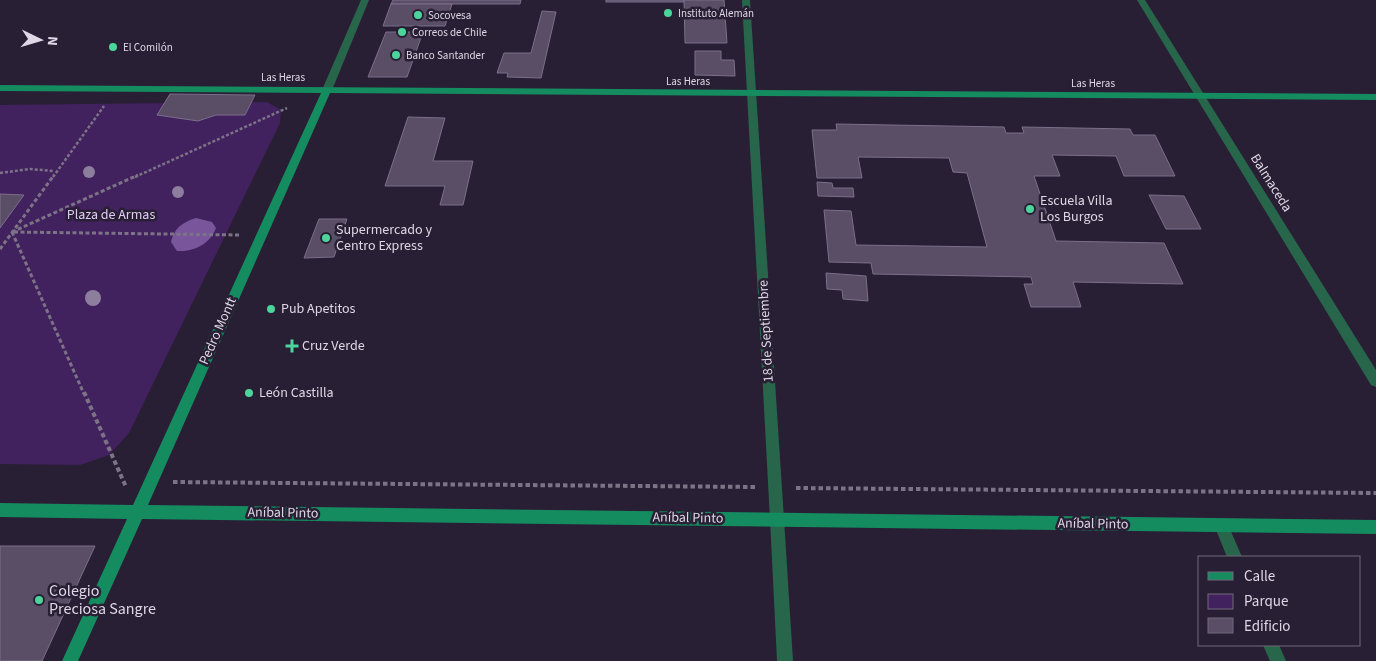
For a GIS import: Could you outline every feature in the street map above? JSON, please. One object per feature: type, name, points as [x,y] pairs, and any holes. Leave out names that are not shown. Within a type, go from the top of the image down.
[{"type":"main road","name":"Las Heras","points":[[0,88],[1376,97]]},
{"type":"main road","name":"Pedro Montt","points":[[70,661],[327,90]]},
{"type":"main road","name":"Aníbal Pinto","points":[[0,510],[1376,527]]},
{"type":"street","name":"Pedro Montt","points":[[327,90],[365,0]]},
{"type":"street","name":"18 de Septiembre","points":[[746,0],[785,661]]},
{"type":"street","name":"Balmaceda","points":[[1141,0],[1376,381]]},
{"type":"street","points":[[1221,525],[1235,556]]},
{"type":"street","points":[[1271,646],[1278,661]]},
{"type":"path","points":[[0,249],[116,88]]},
{"type":"path","points":[[12,232],[291,106]]},
{"type":"path","points":[[0,173],[30,170],[55,172]]},
{"type":"path","points":[[12,232],[261,235]]},
{"type":"path","points":[[12,232],[137,511]]},
{"type":"green space","name":"Plaza de Armas","points":[[267,102],[281,110],[280,123],[129,433],[109,455],[80,465],[0,464],[0,105]]},
{"type":"shaded area","points":[[196,218],[212,222],[216,228],[213,234],[201,246],[177,251],[171,242],[174,233],[187,221]]},
{"type":"building","points":[[393,0],[521,0],[520,4],[391,4]]},
{"type":"building","points":[[606,0],[684,0],[684,2],[606,2]]},
{"type":"building","points":[[684,0],[724,0],[727,43],[685,43]]},
{"type":"building","name":"Socovesa","points":[[391,4],[452,4],[445,26],[383,26]]},
{"type":"building","points":[[542,11],[556,12],[541,78],[507,77],[508,73],[497,73],[504,53],[531,53]]},
{"type":"building","name":"Banco Santander","points":[[386,32],[423,32],[407,77],[368,77]]},
{"type":"building","points":[[695,51],[721,51],[721,60],[734,60],[735,76],[695,75]]},
{"type":"building","points":[[170,94],[255,95],[245,115],[216,115],[198,121],[157,115]]},
{"type":"building","points":[[408,117],[445,118],[433,161],[473,161],[463,205],[440,205],[445,186],[385,186]]},
{"type":"building","points":[[836,124],[1004,127],[1006,133],[1024,133],[1022,127],[1130,129],[1133,135],[1155,135],[1175,176],[1124,176],[1116,156],[1052,155],[1060,176],[1034,176],[1056,241],[1164,243],[1183,284],[1073,282],[1081,307],[1031,307],[1024,284],[1033,284],[1031,277],[873,274],[871,263],[829,262],[824,210],[851,211],[856,245],[987,247],[967,173],[953,172],[949,158],[858,157],[862,178],[817,178],[812,130],[837,130]]},
{"type":"building","points":[[817,182],[832,183],[833,188],[853,188],[854,197],[818,196]]},
{"type":"building","points":[[0,194],[24,195],[0,228]]},
{"type":"building","points":[[1149,195],[1184,196],[1201,229],[1166,229]]},
{"type":"building","name":"Supermercado y Centro Express","points":[[319,219],[347,219],[334,257],[304,258]]},
{"type":"building","points":[[826,273],[866,276],[868,301],[843,299],[842,290],[827,289]]},
{"type":"building","name":"Colegio Preciosa Sangre","points":[[0,546],[95,546],[42,661],[0,661]]},
{"type":"place","name":"Instituto Alemán","points":[[668,13]]},
{"type":"place","name":"Socovesa","points":[[418,15]]},
{"type":"place","name":"Correos de Chile","points":[[402,32]]},
{"type":"place","name":"El Comilón","points":[[113,47]]},
{"type":"place","name":"Banco Santander","points":[[396,55]]},
{"type":"place","name":"Escuela Villa Los Burgos","points":[[1030,209]]},
{"type":"place","name":"Supermercado y Centro Express","points":[[326,238]]},
{"type":"place","name":"Pub Apetitos","points":[[271,309]]},
{"type":"place","name":"Cruz Verde","points":[[292,346]]},
{"type":"place","name":"León Castilla","points":[[249,393]]},
{"type":"place","name":"Colegio Preciosa Sangre","points":[[39,600]]}]
